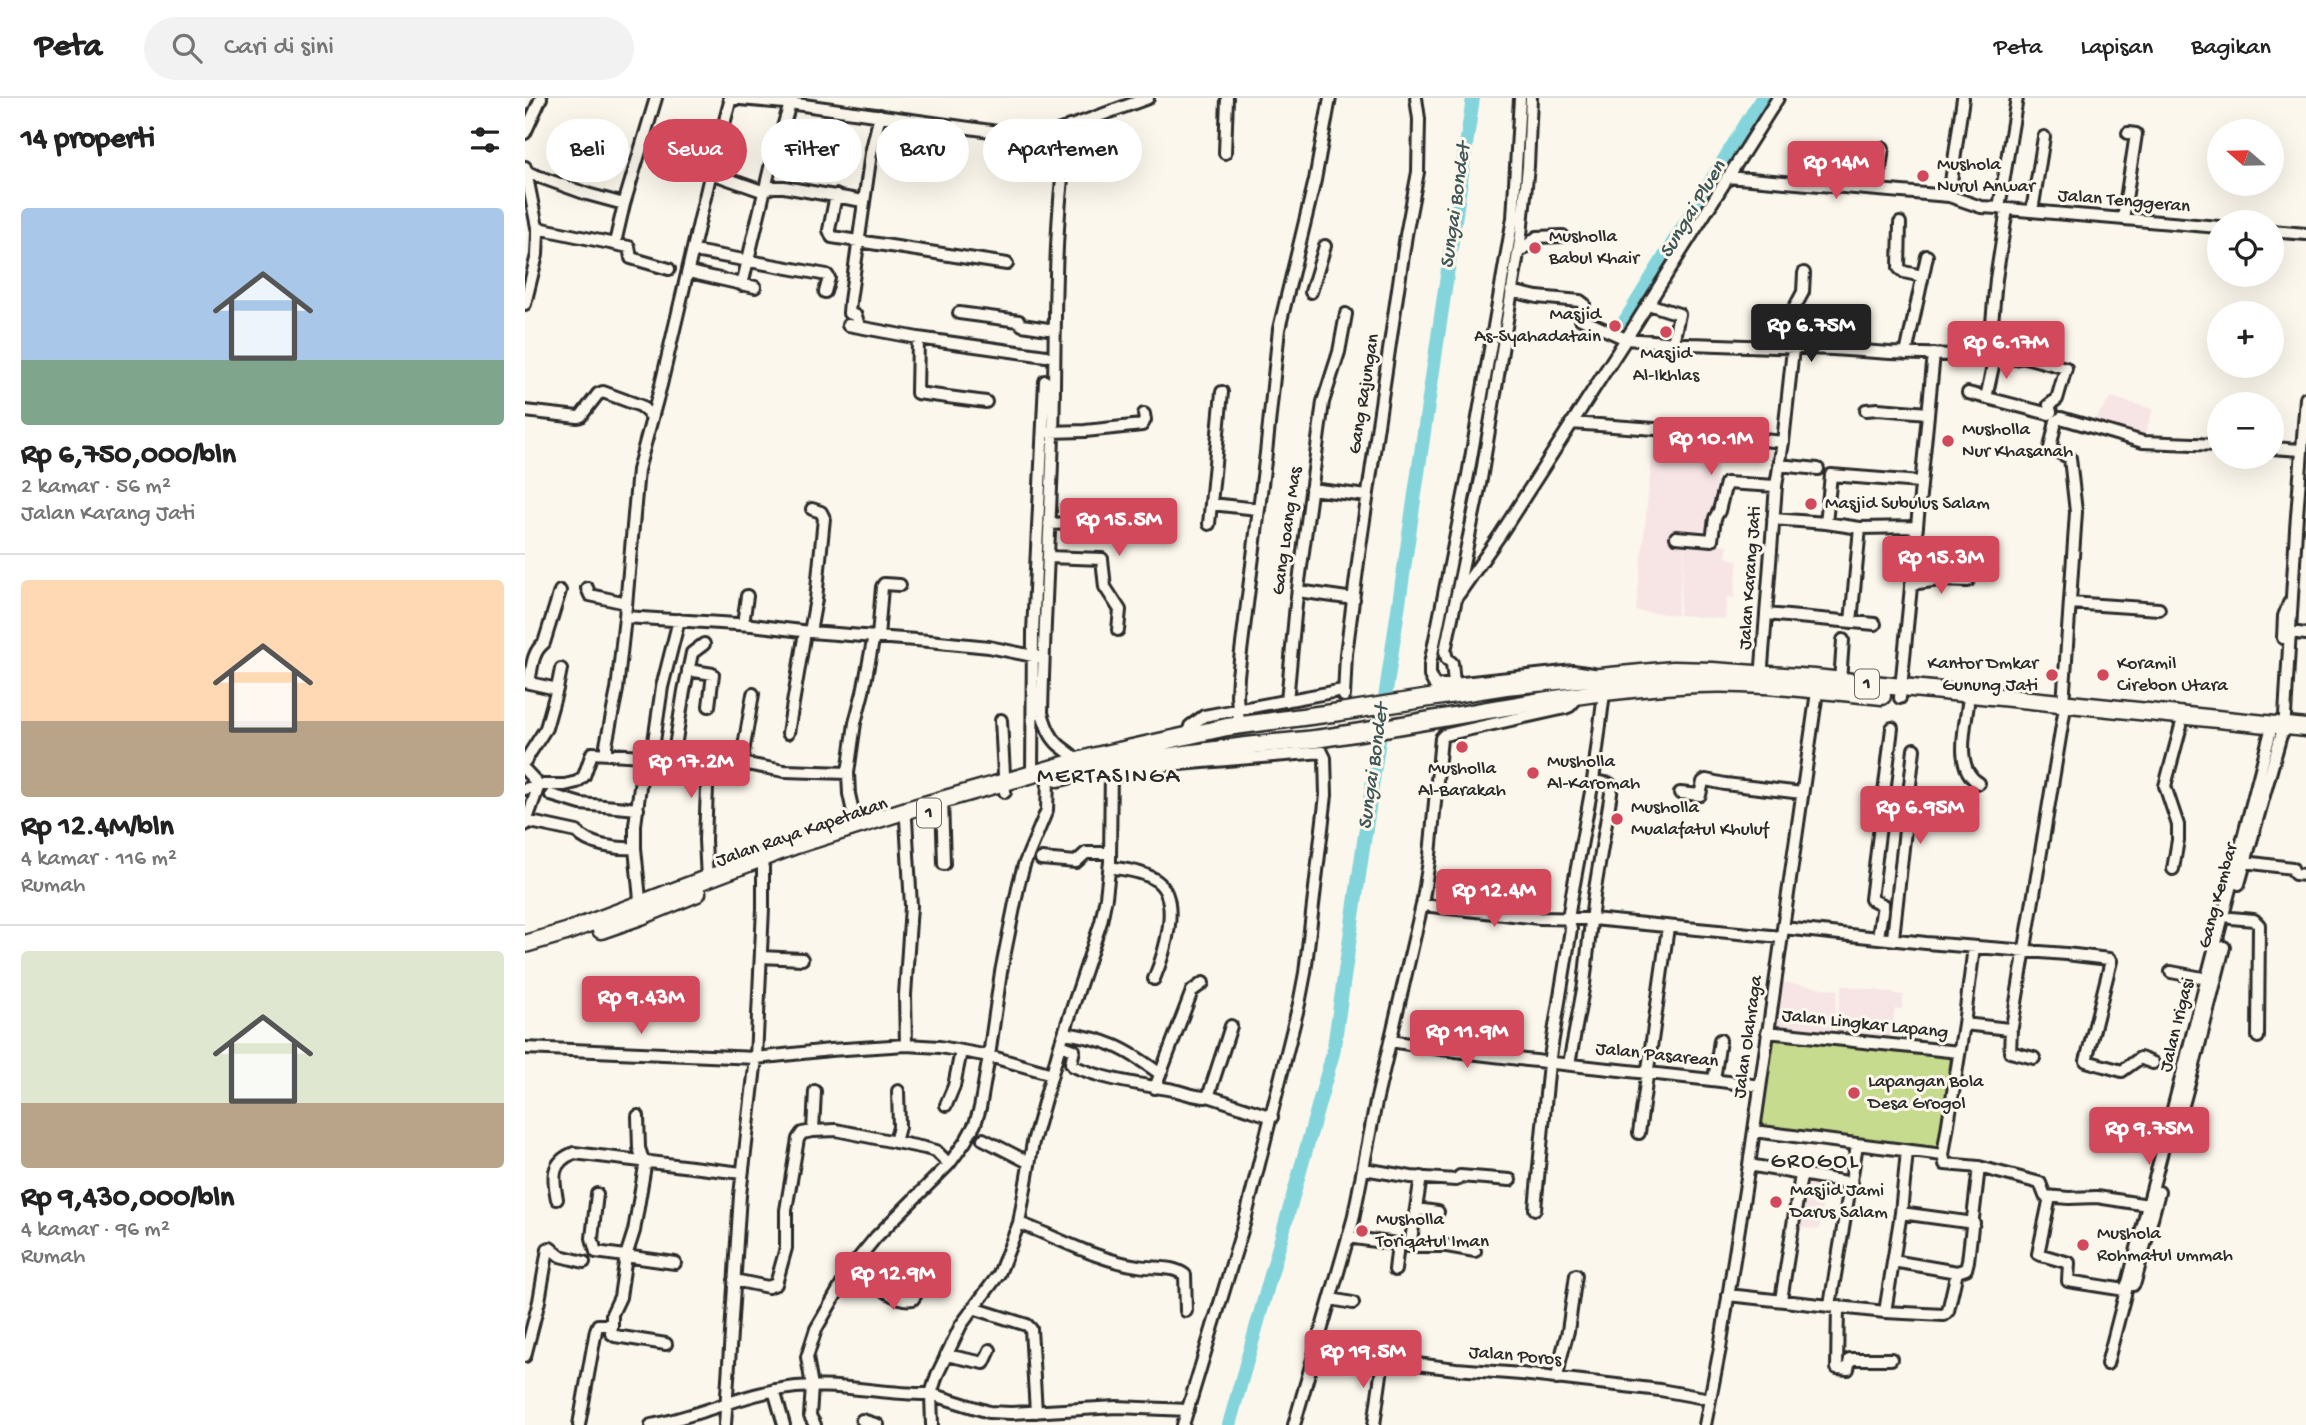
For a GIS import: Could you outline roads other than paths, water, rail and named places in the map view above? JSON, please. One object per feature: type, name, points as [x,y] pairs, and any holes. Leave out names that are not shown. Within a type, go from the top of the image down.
[{"type":"highway","name":"1","points":[[1081,766],[1238,718],[1345,699],[1428,698],[1506,686],[1673,670],[2111,713],[2280,731],[2306,737]]},
{"type":"highway","name":"1","points":[[1579,696],[1761,680]]},
{"type":"highway","name":"1","points":[[1818,685],[1840,681],[1968,704],[2057,708]]},
{"type":"highway","name":"Jalan Raya Kapetakan","points":[[525,954],[866,826],[1081,766],[1111,771],[1246,746],[1314,739],[1579,696]]},
{"type":"highway","name":"1","points":[[2111,713],[2181,726],[2280,731],[2306,727]]},
{"type":"highway","name":"Jalan Raya Kapetakan","points":[[866,826],[906,819],[943,804]]},
{"type":"highway","name":"Jalan Raya Kapetakan","points":[[525,944],[641,910],[707,879],[762,863]]},
{"type":"street","points":[[525,133],[541,98]]},
{"type":"street","points":[[615,243],[656,98]]},
{"type":"street","points":[[725,119],[730,98],[983,130]]},
{"type":"street","points":[[1225,153],[1227,98]]},
{"type":"street","points":[[1330,98],[1315,180],[1279,329],[1241,643],[1238,718],[1287,701],[1345,699]]},
{"type":"street","name":"Gang Rajungan","points":[[1345,699],[1367,496],[1418,172],[1419,119],[1416,98]]},
{"type":"street","points":[[1520,98],[1513,218],[1471,462],[1430,664],[1430,676],[1435,687],[1573,671],[1589,672],[1599,677]]},
{"type":"street","points":[[1454,683],[1453,653],[1448,645],[1481,479],[1518,253],[1528,166],[1531,98]]},
{"type":"street","points":[[1457,596],[1473,576],[1778,98]]},
{"type":"street","points":[[1949,196],[1963,98]]},
{"type":"street","points":[[1986,398],[1992,356],[2003,209],[2017,98]]},
{"type":"street","points":[[1089,119],[1145,99]]},
{"type":"street","points":[[742,285],[774,151],[781,137],[790,104]]},
{"type":"street","points":[[880,116],[871,153],[857,241],[849,313],[856,316],[853,326],[1047,356]]},
{"type":"street","points":[[2123,219],[2136,134],[2128,133]]},
{"type":"street","points":[[2032,211],[2044,137]]},
{"type":"street","points":[[1877,189],[1883,148]]},
{"type":"street","points":[[525,166],[538,224],[537,256],[525,304]]},
{"type":"street","name":"Jalan Tenggeran","points":[[1727,177],[1804,186],[1827,184],[1949,196],[1981,207],[2207,226]]},
{"type":"street","points":[[526,178],[624,204]]},
{"type":"street","points":[[607,754],[606,745],[617,690],[625,617],[638,470],[709,182]]},
{"type":"street","points":[[736,182],[762,191],[772,187],[784,187],[863,201]]},
{"type":"street","points":[[1043,553],[1049,524],[1047,356],[1059,182]]},
{"type":"street","points":[[815,1425],[810,1416],[811,1386],[807,1357],[815,1329],[876,1237],[949,1164],[975,1124],[992,1057],[1001,972],[1019,883],[1047,810],[1038,657],[1059,182]]},
{"type":"street","points":[[836,195],[829,235],[1007,264]]},
{"type":"street","points":[[525,220],[629,247],[631,258],[669,269]]},
{"type":"street","points":[[1900,223],[1899,268],[1904,272],[1922,276]]},
{"type":"street","points":[[2284,232],[2306,234]]},
{"type":"street","points":[[1518,253],[1537,237],[1563,236]]},
{"type":"street","points":[[1311,292],[1325,246]]},
{"type":"street","points":[[694,251],[827,275],[829,278],[825,292]]},
{"type":"street","points":[[1906,354],[1927,256]]},
{"type":"street","points":[[1295,262],[1318,269]]},
{"type":"street","points":[[689,272],[755,287]]},
{"type":"street","name":"Jalan Karang Jati","points":[[1761,680],[1776,486],[1783,442],[1789,348],[1788,320],[1801,296],[1804,274]]},
{"type":"street","points":[[1511,291],[1537,297],[1580,301],[1584,304],[1581,319],[1623,338],[1673,343],[2013,359],[2025,357],[2064,366],[2066,369],[2057,399],[2049,405],[2049,414],[1968,393]]},
{"type":"street","points":[[1648,304],[1679,314],[1673,343]]},
{"type":"street","points":[[960,313],[1019,321],[1023,325],[1048,329]]},
{"type":"street","name":"Gang Loang Mas","points":[[1287,701],[1298,591],[1324,402],[1335,367],[1346,314]]},
{"type":"street","points":[[918,338],[917,393],[986,402]]},
{"type":"street","points":[[1901,692],[1934,354]]},
{"type":"street","points":[[1323,363],[1335,367]]},
{"type":"street","points":[[525,411],[578,417],[600,392],[603,392],[641,406],[652,416]]},
{"type":"street","points":[[1209,524],[1222,392]]},
{"type":"street","points":[[2280,731],[2293,598],[2306,397]]},
{"type":"street","points":[[1866,410],[1928,413]]},
{"type":"street","points":[[1049,432],[1142,425],[1145,421],[1144,414]]},
{"type":"street","points":[[2034,1058],[2010,1052],[2070,603],[2075,503],[2070,458],[2050,448],[2057,419],[2143,442],[2207,444]]},
{"type":"street","points":[[1571,423],[1783,442]]},
{"type":"street","points":[[2284,449],[2302,450]]},
{"type":"street","points":[[1779,465],[1818,469]]},
{"type":"street","points":[[1826,523],[1831,475],[1920,482]]},
{"type":"street","points":[[1676,537],[1712,540],[1725,483],[1776,486]]},
{"type":"street","points":[[1311,489],[1367,496]]},
{"type":"street","points":[[1211,504],[1258,509]]},
{"type":"street","points":[[788,733],[816,599],[824,518],[821,512],[812,509]]},
{"type":"street","points":[[1773,519],[1860,528],[1916,527]]},
{"type":"street","points":[[1049,524],[1145,520]]},
{"type":"street","points":[[1851,622],[1860,528]]},
{"type":"street","points":[[1043,553],[1102,559],[1105,587],[1120,610],[1118,630]]},
{"type":"street","points":[[1911,584],[1939,580],[1968,581]]},
{"type":"street","points":[[866,826],[849,794],[848,773],[855,723],[876,637],[882,587],[884,584],[900,585]]},
{"type":"street","points":[[587,587],[587,593],[590,595],[626,603]]},
{"type":"street","points":[[557,689],[527,682],[538,647],[544,643],[560,591]]},
{"type":"street","points":[[1298,591],[1354,599]]},
{"type":"street","points":[[743,624],[747,596]]},
{"type":"street","points":[[2280,731],[2284,616],[2293,598]]},
{"type":"street","points":[[2070,603],[2159,609]]},
{"type":"street","points":[[1766,614],[1875,624]]},
{"type":"street","points":[[625,617],[743,624],[989,647],[1038,657]]},
{"type":"street","points":[[641,910],[635,848],[639,777],[648,756],[679,620]]},
{"type":"street","points":[[2290,632],[2306,634]]},
{"type":"street","points":[[1840,681],[1843,640]]},
{"type":"street","points":[[673,759],[693,651],[704,644]]},
{"type":"street","points":[[1038,657],[1042,713],[1047,730],[1081,766]]},
{"type":"street","points":[[525,761],[546,728],[561,669]]},
{"type":"street","points":[[688,670],[713,674],[709,706]]},
{"type":"street","name":"Jalan Olahraga","points":[[1705,1425],[1749,1166],[1818,685]]},
{"type":"street","points":[[1535,1209],[1549,1063],[1571,929],[1569,919],[1577,859],[1593,781],[1604,693]]},
{"type":"street","points":[[741,764],[753,694]]},
{"type":"street","points":[[1294,1425],[1348,1237],[1422,905],[1430,855],[1441,738],[1444,735],[1565,708],[1579,696]]},
{"type":"street","points":[[1968,704],[1964,745],[1965,769],[1973,780],[1979,783]]},
{"type":"street","points":[[1001,720],[1004,787]]},
{"type":"street","points":[[2173,869],[2178,825],[2165,786],[2181,726]]},
{"type":"street","points":[[1878,937],[1883,905],[1871,899],[1892,729]]},
{"type":"street","name":"Gang Kembar","points":[[2190,1064],[2280,731]]},
{"type":"street","name":"Jalan Irigasi","points":[[2190,1064],[2208,979],[2280,731]]},
{"type":"street","points":[[1893,939],[1914,749]]},
{"type":"street","points":[[932,1425],[931,1394],[946,1354],[973,1308],[999,1274],[1019,1223],[1028,1162],[1060,1045],[1101,922],[1110,867],[1111,771],[1322,752],[1325,755],[1327,795],[1305,973],[1272,1117],[1240,1237],[1184,1425]]},
{"type":"street","points":[[525,789],[577,782],[584,776],[591,754],[708,761],[784,771],[848,773]]},
{"type":"street","points":[[707,879],[705,863],[708,761]]},
{"type":"street","points":[[525,769],[539,785]]},
{"type":"street","points":[[1680,793],[1700,795],[1706,780],[1803,793]]},
{"type":"street","points":[[1569,1064],[1584,984],[1602,842],[1612,787],[1610,784],[1593,781]]},
{"type":"street","points":[[539,785],[526,823],[577,832],[582,838],[617,848],[635,848]]},
{"type":"street","points":[[551,795],[581,804],[638,809]]},
{"type":"street","points":[[943,804],[944,864]]},
{"type":"street","points":[[906,819],[911,906],[905,1004],[906,1045]]},
{"type":"street","points":[[1041,859],[1076,862],[1086,853],[1110,853]]},
{"type":"street","points":[[2245,862],[2293,868],[2295,874],[2306,875]]},
{"type":"street","points":[[725,1425],[726,1380],[743,1173],[756,1058],[762,863]]},
{"type":"street","points":[[1110,867],[1152,878],[1160,883],[1165,891],[1169,907],[1168,930],[1162,960],[1154,979]]},
{"type":"street","points":[[1422,905],[1539,918],[1592,919],[1705,931],[1878,937],[2110,960],[2086,1061],[2122,1071],[2140,1058],[2153,1063]]},
{"type":"street","points":[[2231,918],[2253,920],[2259,925],[2258,1037]]},
{"type":"street","points":[[1639,1133],[1668,926]]},
{"type":"street","points":[[1964,1024],[1974,947]]},
{"type":"street","points":[[761,957],[801,959]]},
{"type":"street","points":[[2171,972],[2208,979]]},
{"type":"street","points":[[1155,1088],[1192,991],[1203,983]]},
{"type":"street","name":"Jalan Lingkar Lapang","points":[[1943,1155],[1964,1024],[2011,1029]]},
{"type":"street","points":[[1208,1096],[1231,1026]]},
{"type":"street","name":"Jalan Lingkar Lapang","points":[[1767,1032],[1959,1052]]},
{"type":"street","points":[[1064,1034],[1094,1037],[1112,1044],[1159,1073]]},
{"type":"street","points":[[1714,1080],[1720,1040]]},
{"type":"street","name":"Jalan Pasarean","points":[[1391,1041],[1471,1055],[1760,1086]]},
{"type":"street","points":[[525,1048],[756,1058],[906,1045],[992,1057],[1052,1074]]},
{"type":"street","points":[[1060,1045],[1074,1050],[1071,1063],[1076,1068],[1101,1077],[1199,1097],[1208,1096],[1272,1117]]},
{"type":"street","points":[[946,1105],[954,1086],[961,1051]]},
{"type":"street","points":[[2107,1364],[2190,1064]]},
{"type":"street","points":[[813,1131],[815,1091]]},
{"type":"street","points":[[895,1142],[899,1127],[898,1091]]},
{"type":"street","points":[[638,1116],[639,1148],[644,1162],[634,1231],[626,1256],[620,1297],[612,1314],[611,1333],[666,1345]]},
{"type":"street","points":[[734,1280],[768,1287],[777,1281],[786,1248],[786,1210],[798,1139],[802,1133],[837,1130],[895,1142],[936,1152],[949,1164]]},
{"type":"street","points":[[1754,1131],[1943,1155],[1945,1164],[1979,1167],[2041,1183],[2043,1194],[2050,1197],[2097,1198],[2148,1205]]},
{"type":"street","points":[[983,1139],[1028,1162]]},
{"type":"street","points":[[1857,1145],[1834,1306],[1837,1368],[1848,1368],[1850,1359],[1891,1359]]},
{"type":"street","points":[[1885,1312],[1901,1213],[1907,1151]]},
{"type":"street","points":[[557,1199],[554,1172],[560,1162],[573,1153],[743,1173]]},
{"type":"street","points":[[2145,1232],[2148,1205],[2163,1163]]},
{"type":"street","points":[[1749,1166],[1852,1183]]},
{"type":"street","points":[[1893,1261],[1957,1272],[1966,1269],[1974,1223],[1979,1167]]},
{"type":"street","points":[[1364,1169],[1456,1180],[1460,1176],[1510,1180]]},
{"type":"street","points":[[1781,1300],[1801,1175]]},
{"type":"street","points":[[1411,1246],[1421,1177]]},
{"type":"street","points":[[597,1194],[592,1238],[596,1252],[675,1263]]},
{"type":"street","points":[[2050,1197],[2038,1254],[2069,1263],[2070,1282],[2128,1286]]},
{"type":"street","points":[[1416,1209],[1438,1212]]},
{"type":"street","points":[[1901,1213],[1974,1223]]},
{"type":"street","points":[[1019,1223],[1112,1262],[1141,1267],[1163,1267],[1183,1272],[1186,1311]]},
{"type":"street","points":[[1348,1237],[1475,1251]]},
{"type":"street","points":[[1395,1270],[1398,1244]]},
{"type":"street","points":[[525,1356],[528,1326],[539,1301],[548,1249],[560,1256],[584,1262]]},
{"type":"street","points":[[855,1266],[887,1292],[905,1299],[913,1299],[923,1283]]},
{"type":"street","points":[[1728,1295],[1885,1312],[1944,1315],[1948,1311],[1957,1272]]},
{"type":"street","points":[[1557,1379],[1568,1331],[1576,1275]]},
{"type":"street","points":[[1331,1299],[1353,1303]]},
{"type":"street","points":[[973,1308],[1030,1327],[1036,1412]]},
{"type":"street","points":[[579,1425],[597,1327],[611,1325]]},
{"type":"street","name":"Jalan Poros","points":[[1317,1346],[1383,1360],[1660,1390],[1710,1399]]},
{"type":"street","points":[[946,1354],[984,1363],[990,1350]]},
{"type":"street","points":[[1374,1425],[1383,1360]]},
{"type":"street","points":[[651,1425],[774,1390],[811,1386],[931,1394],[989,1412],[1117,1407],[1188,1410]]},
{"type":"street","points":[[774,1390],[784,1425]]},
{"type":"street","points":[[862,1420],[879,1425]]},
{"type":"waterway","name":"Sungai Bondet","points":[[1229,1425],[1333,1053],[1473,98]]},
{"type":"waterway","name":"Sungai Pluen","points":[[1625,321],[1762,98]]},
{"type":"place","name":"Mushola Nurul Anwar","points":[[1923,176]]},
{"type":"place","name":"Musholla Babul Khair","points":[[1535,248]]},
{"type":"place","name":"Masjid As-Syahadatain","points":[[1615,326]]},
{"type":"place","name":"Masjid Al-Ikhlas","points":[[1666,332]]},
{"type":"place","name":"Musholla Nur Khasanah","points":[[1948,441]]},
{"type":"place","name":"Masjid Subulus Salam","points":[[1811,504]]},
{"type":"place","name":"Kantor Dmkar Gunung Jati","points":[[2052,675]]},
{"type":"place","name":"Koramil Cirebon Utara","points":[[2103,675]]},
{"type":"place","name":"Musholla Al-Barakah","points":[[1462,747]]},
{"type":"place","name":"Musholla Al-Karomah","points":[[1533,773]]},
{"type":"place","name":"Musholla Mualafatul Khuluf","points":[[1617,819]]},
{"type":"place","name":"Lapangan Bola Desa Grogol","points":[[1854,1093]]},
{"type":"place","name":"Masjid Jami Darus Salam","points":[[1776,1202]]},
{"type":"place","name":"Musholla Toriqatul Iman","points":[[1362,1231]]},
{"type":"place","name":"Mushola Rohmatul ummah","points":[[2083,1245]]},
{"type":"district","name":"MERTASINGA","points":[[1109,777]]},
{"type":"district","name":"GROGOL","points":[[1815,1162]]}]
